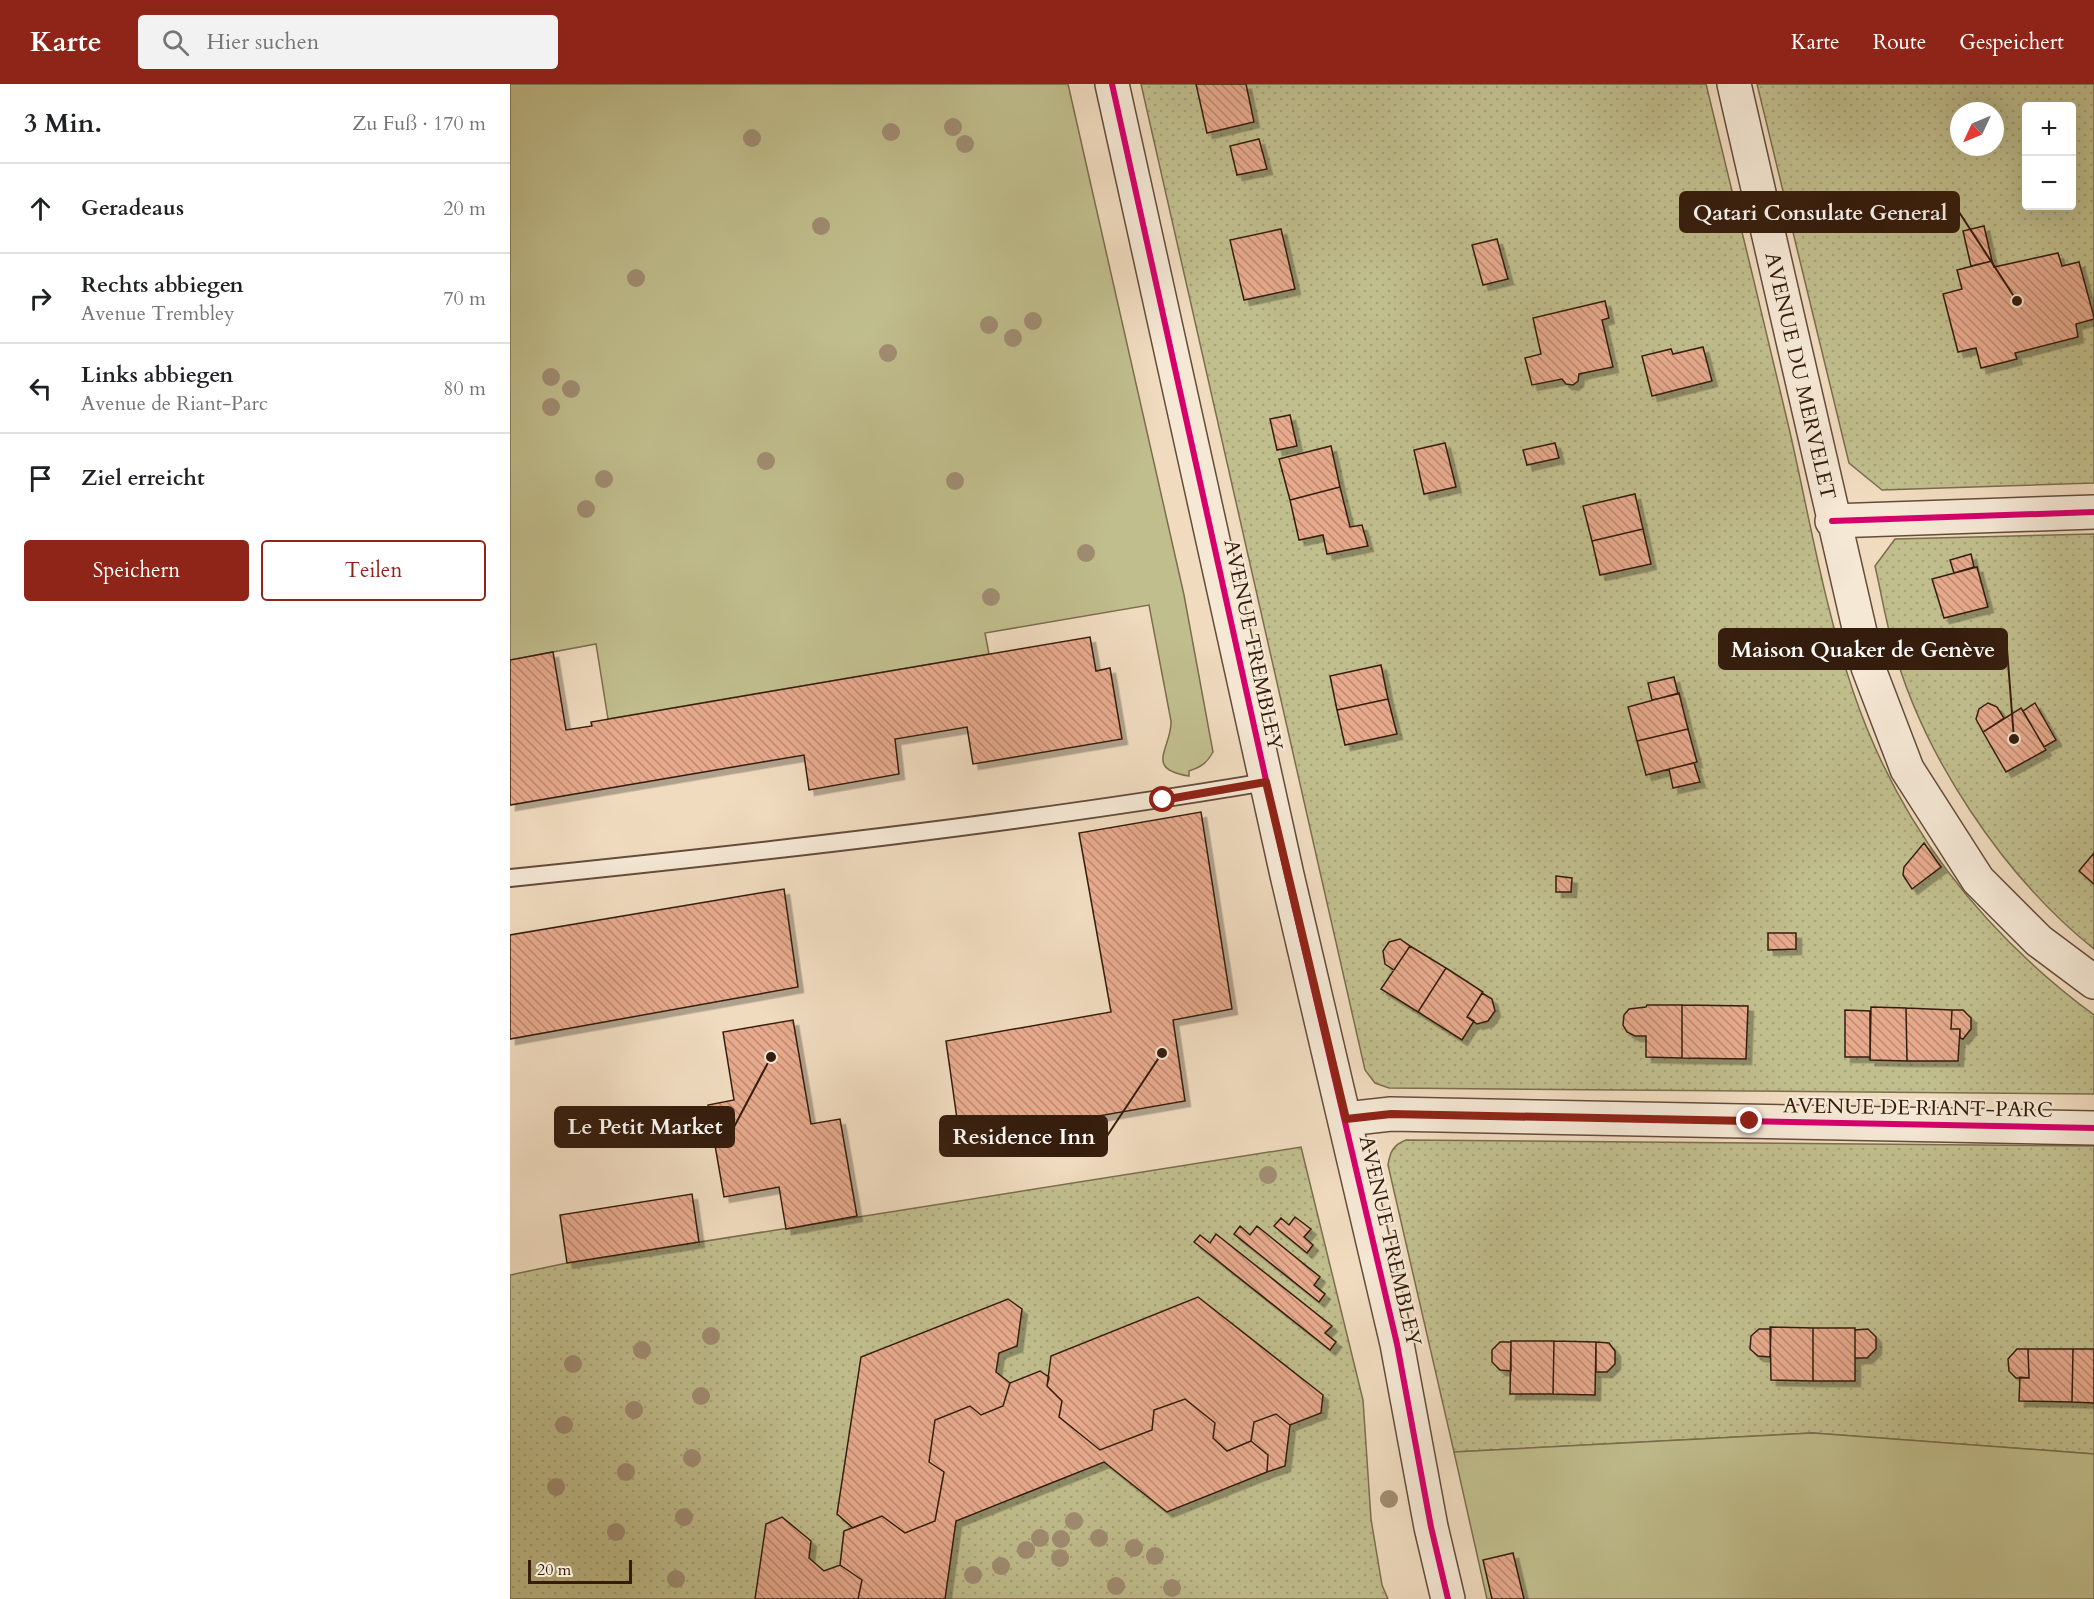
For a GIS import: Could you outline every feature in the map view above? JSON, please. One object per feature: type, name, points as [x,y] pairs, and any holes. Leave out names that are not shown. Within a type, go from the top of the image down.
[{"type":"street","name":"AVENUE TREMBLEY","points":[[1112,84],[1266,782],[1397,1344],[1431,1527],[1448,1599]]},
{"type":"street","name":"AVENUE DU MERVELET","points":[[1734,84],[1832,521],[1868,667],[1908,769],[1978,880],[2039,941],[2094,982]]},
{"type":"street","points":[[1832,521],[2094,512]]},
{"type":"street","name":"AVENUE DE RIANT-PARC","points":[[1346,1119],[1391,1114],[2094,1128]]},
{"type":"lane","points":[[510,878],[753,853],[1094,810],[1266,782]]},
{"type":"shaded area","points":[[510,84],[1068,84],[1184,595],[1213,752],[1206,762],[1189,771],[1189,776],[1175,773],[1163,763],[1171,721],[1149,605],[985,633],[989,654],[608,719],[596,644],[510,660]]},
{"type":"shaded area","points":[[1141,84],[1706,84],[1789,428],[1818,560],[1853,691],[1872,740],[1894,786],[1919,830],[1948,872],[2015,948],[2053,983],[2094,1015],[2094,1094],[1389,1088],[1375,1083],[1365,1070]]},
{"type":"shaded area","points":[[1757,84],[2094,84],[2094,483],[1882,490],[1849,463]]},
{"type":"shaded area","points":[[2094,534],[2094,949],[2028,886],[1998,850],[1945,770],[1923,727],[1906,685],[1890,633],[1875,566],[1895,539]]},
{"type":"shaded area","points":[[1406,1140],[2094,1146],[2094,1454],[1813,1433],[1454,1452],[1388,1165],[1393,1150]]},
{"type":"shaded area","points":[[1301,1147],[1363,1400],[1371,1519],[1382,1585],[1388,1599],[510,1599],[510,1275],[567,1263]]},
{"type":"shaded area","points":[[1813,1433],[2094,1454],[2094,1599],[1487,1599],[1454,1452]]},
{"type":"building","points":[[1196,84],[1246,84],[1254,122],[1207,133]]},
{"type":"building","points":[[1259,139],[1267,169],[1237,175],[1230,146]]},
{"type":"building","points":[[1984,226],[1992,261],[1971,266],[1963,231]]},
{"type":"building","points":[[1281,229],[1295,289],[1244,300],[1230,240]]},
{"type":"building","points":[[1497,239],[1508,279],[1483,285],[1472,245]]},
{"type":"building","points":[[2058,253],[2062,266],[2079,262],[2094,317],[2094,319],[2076,324],[2078,337],[2015,353],[2017,359],[1981,368],[1976,348],[1958,352],[1943,294],[1962,289],[1957,270],[1992,261],[1994,267]]},
{"type":"building","points":[[1605,301],[1609,318],[1602,320],[1613,367],[1579,374],[1578,381],[1573,385],[1566,384],[1562,379],[1532,385],[1525,358],[1541,354],[1533,318]]},
{"type":"building","points":[[1703,347],[1712,381],[1652,396],[1642,356],[1671,349],[1673,354]]},
{"type":"building","points":[[1290,415],[1297,446],[1277,450],[1270,419]]},
{"type":"building","points":[[1445,443],[1456,487],[1424,494],[1414,450]]},
{"type":"building","points":[[1555,443],[1559,458],[1527,465],[1523,450]]},
{"type":"building","points":[[1331,446],[1340,487],[1290,500],[1279,459]]},
{"type":"building","points":[[1340,487],[1350,527],[1362,525],[1368,546],[1327,554],[1323,535],[1299,540],[1290,500]]},
{"type":"building","points":[[1635,494],[1643,529],[1592,541],[1583,506]]},
{"type":"building","points":[[1643,529],[1651,564],[1600,575],[1592,541]]},
{"type":"building","points":[[1971,554],[1974,567],[1954,573],[1950,560]]},
{"type":"building","points":[[1977,567],[1988,607],[1944,618],[1932,579]]},
{"type":"building","points":[[1090,637],[1096,671],[1110,668],[1122,739],[973,764],[967,727],[895,739],[899,774],[809,790],[804,755],[510,805],[510,660],[553,652],[566,730],[592,726],[591,722]]},
{"type":"building","points":[[1381,665],[1388,699],[1337,710],[1330,676]]},
{"type":"building","points":[[1674,677],[1678,694],[1652,700],[1648,683]]},
{"type":"building","points":[[1679,693],[1688,729],[1637,741],[1628,707]]},
{"type":"building","points":[[1388,699],[1397,734],[1345,745],[1337,710]]},
{"type":"building","points":[[1988,703],[1997,707],[2004,718],[1983,732],[1976,719],[1979,709]]},
{"type":"building","points":[[2035,703],[2056,740],[2044,747],[2023,711]]},
{"type":"building","points":[[2021,708],[2046,750],[2006,772],[1983,732]]},
{"type":"building","points":[[1688,729],[1697,762],[1646,775],[1637,741]]},
{"type":"building","points":[[1694,763],[1700,782],[1673,788],[1669,769]]},
{"type":"building","points":[[1201,812],[1232,1009],[1173,1020],[1185,1101],[960,1140],[946,1041],[1111,1012],[1079,833]]},
{"type":"building","points":[[1924,843],[1941,867],[1912,889],[1903,875],[1904,867]]},
{"type":"building","points":[[2094,853],[2094,884],[2079,871]]},
{"type":"building","points":[[1556,876],[1572,878],[1571,892],[1556,892]]},
{"type":"building","points":[[784,889],[798,987],[510,1039],[510,935]]},
{"type":"building","points":[[1768,933],[1796,933],[1796,949],[1768,950]]},
{"type":"building","points":[[1400,939],[1410,946],[1394,970],[1385,964],[1383,951],[1389,942]]},
{"type":"building","points":[[1410,946],[1446,968],[1418,1012],[1381,989]]},
{"type":"building","points":[[1446,968],[1483,992],[1467,1017],[1474,1021],[1462,1040],[1418,1012]]},
{"type":"building","points":[[1482,993],[1492,999],[1495,1011],[1488,1021],[1477,1024],[1467,1017]]},
{"type":"building","points":[[1647,1005],[1682,1005],[1682,1058],[1646,1057],[1646,1036],[1635,1036],[1627,1032],[1623,1025],[1624,1015],[1629,1009]]},
{"type":"building","points":[[1682,1005],[1748,1006],[1746,1059],[1682,1058]]},
{"type":"building","points":[[1871,1007],[1906,1008],[1907,1061],[1870,1060]]},
{"type":"building","points":[[1906,1008],[1952,1010],[1951,1029],[1960,1029],[1958,1061],[1907,1061]]},
{"type":"building","points":[[1845,1010],[1870,1011],[1870,1057],[1845,1057]]},
{"type":"building","points":[[1952,1010],[1963,1010],[1971,1018],[1971,1029],[1963,1039],[1960,1038],[1960,1029],[1951,1029]]},
{"type":"building","points":[[793,1020],[811,1124],[840,1119],[857,1216],[786,1229],[779,1187],[724,1197],[708,1105],[734,1100],[723,1032]]},
{"type":"building","points":[[692,1194],[699,1242],[567,1263],[560,1215]]},
{"type":"building","points":[[1295,1217],[1311,1229],[1304,1237],[1313,1245],[1307,1253],[1274,1226],[1281,1218],[1289,1225]]},
{"type":"building","points":[[1240,1226],[1250,1235],[1257,1226],[1320,1277],[1314,1285],[1325,1294],[1319,1302],[1234,1234]]},
{"type":"building","points":[[1216,1234],[1332,1326],[1325,1333],[1336,1342],[1330,1350],[1194,1242],[1200,1235],[1210,1243]]},
{"type":"building","points":[[1198,1297],[1323,1395],[1321,1413],[1290,1425],[1276,1414],[1254,1422],[1251,1441],[1227,1451],[1213,1438],[1215,1423],[1185,1399],[1154,1410],[1152,1430],[1100,1450],[1059,1417],[1062,1401],[1047,1386],[1051,1356]]},
{"type":"building","points":[[1008,1299],[1022,1309],[1017,1346],[999,1353],[996,1372],[1010,1383],[1003,1406],[981,1415],[970,1406],[935,1420],[929,1462],[944,1472],[935,1521],[905,1533],[882,1516],[853,1528],[837,1514],[861,1357]]},
{"type":"building","points":[[1770,1327],[1813,1328],[1813,1381],[1771,1380]]},
{"type":"building","points":[[1813,1328],[1855,1328],[1855,1381],[1813,1381]]},
{"type":"building","points":[[1759,1329],[1771,1329],[1770,1357],[1758,1356],[1750,1349],[1751,1336]]},
{"type":"building","points":[[1868,1329],[1876,1337],[1876,1349],[1867,1358],[1855,1358],[1855,1330]]},
{"type":"building","points":[[1511,1341],[1554,1341],[1553,1394],[1510,1394]]},
{"type":"building","points":[[1554,1341],[1596,1342],[1595,1395],[1553,1394]]},
{"type":"building","points":[[1500,1342],[1511,1342],[1511,1371],[1500,1370],[1492,1362],[1492,1350]]},
{"type":"building","points":[[1596,1342],[1609,1343],[1615,1351],[1615,1364],[1607,1372],[1596,1372]]},
{"type":"building","points":[[2017,1349],[2028,1349],[2029,1378],[2016,1378],[2009,1371],[2008,1359]]},
{"type":"building","points":[[2028,1349],[2073,1349],[2072,1402],[2019,1401],[2020,1377],[2029,1378]]},
{"type":"building","points":[[2073,1349],[2094,1349],[2094,1403],[2072,1402]]},
{"type":"building","points":[[1040,1371],[1049,1377],[1047,1386],[1062,1401],[1059,1417],[1100,1450],[1152,1430],[1154,1410],[1185,1399],[1215,1423],[1213,1438],[1227,1451],[1251,1441],[1268,1455],[1267,1472],[1167,1512],[1104,1462],[956,1521],[945,1599],[858,1599],[862,1580],[840,1565],[844,1531],[882,1516],[905,1533],[935,1521],[944,1472],[929,1462],[935,1420],[970,1406],[981,1415],[1003,1406],[1010,1383]]},
{"type":"building","points":[[1276,1414],[1290,1425],[1285,1466],[1267,1472],[1268,1455],[1251,1441],[1254,1422]]},
{"type":"building","points":[[782,1517],[811,1541],[809,1558],[824,1571],[840,1565],[862,1580],[858,1599],[755,1599],[766,1524]]},
{"type":"building","points":[[1513,1553],[1524,1599],[1492,1599],[1483,1560]]},
{"type":"cycle path","points":[[1112,84],[1287,875],[1397,1344],[1431,1527],[1448,1599]]},
{"type":"cycle path","points":[[1832,521],[2094,512]]},
{"type":"cycle path","points":[[1346,1119],[1391,1114],[2094,1128]]},
{"type":"place","name":"Qatari Consulate General","points":[[2017,301]]},
{"type":"place","name":"Maison Quaker de Genève","points":[[2014,739]]},
{"type":"place","name":"Residence Inn","points":[[1162,1053]]},
{"type":"place","name":"Le Petit Market","points":[[771,1057]]},
{"type":"route","points":[[1163,800],[1266,782],[1346,1119],[1391,1114],[1750,1121]]}]
